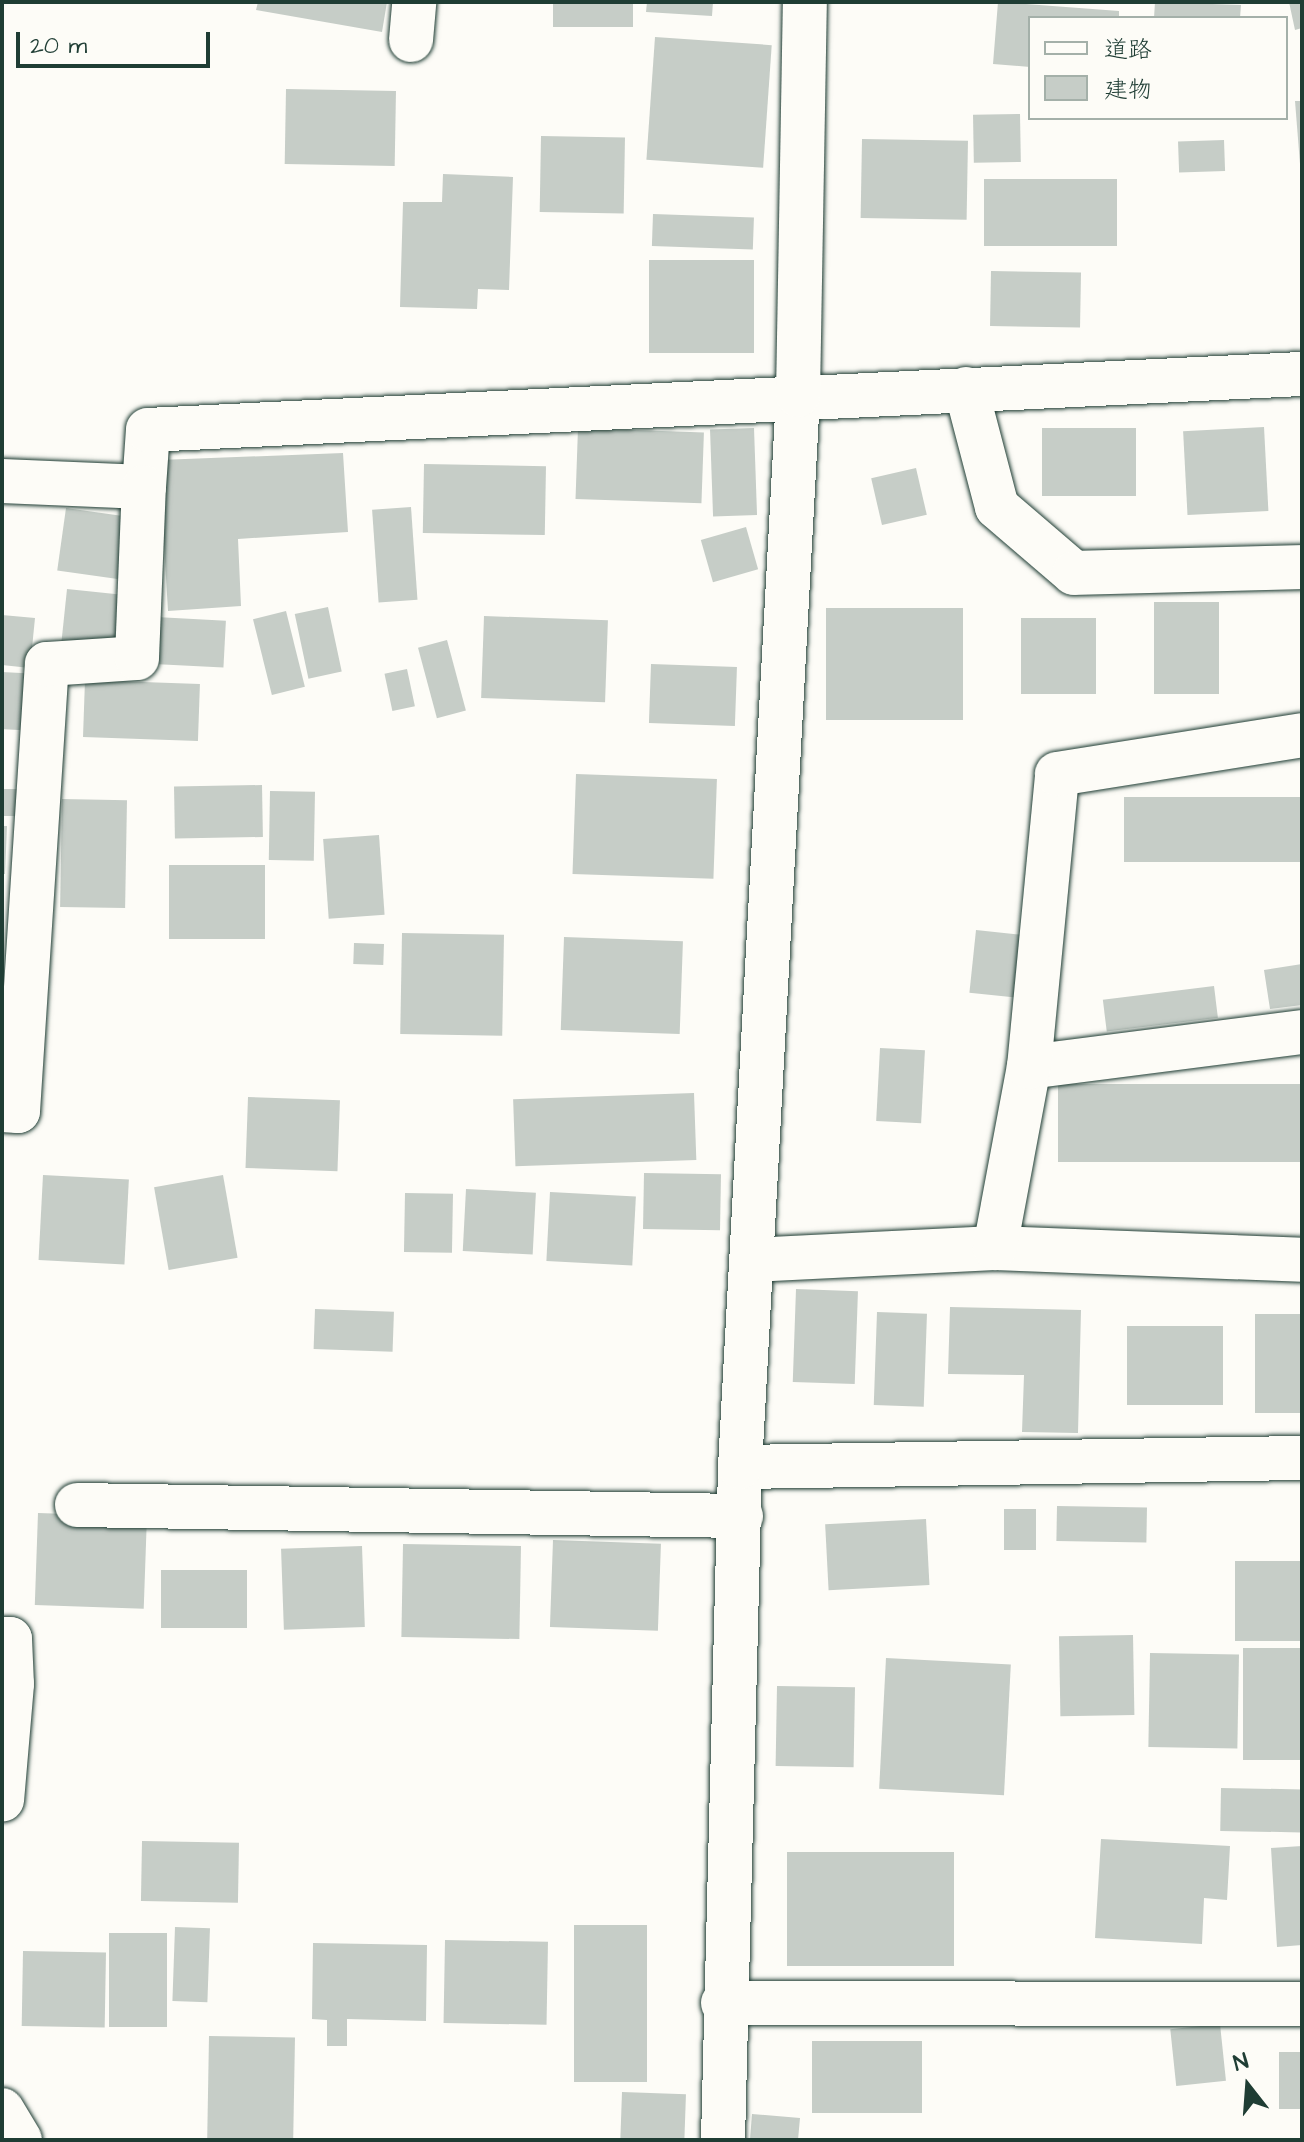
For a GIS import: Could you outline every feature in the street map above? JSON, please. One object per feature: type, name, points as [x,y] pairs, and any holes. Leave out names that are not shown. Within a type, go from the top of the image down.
[{"type":"street","points":[[723,2140],[723,2003],[741,1516],[740,1467],[798,395],[805,2]]},
{"type":"street","points":[[2,1110],[18,1111],[47,664],[137,658],[148,430],[798,395],[1302,374]]},
{"type":"street","points":[[966,389],[997,507],[1074,573],[1302,567]]},
{"type":"street","points":[[2,481],[144,487]]},
{"type":"street","points":[[995,1248],[1029,1067],[1057,774],[1302,735]]},
{"type":"street","points":[[1029,1067],[1302,1032]]},
{"type":"street","points":[[751,1260],[995,1248],[1302,1260]]},
{"type":"street","points":[[740,1467],[1302,1458]]},
{"type":"street","points":[[77,1505],[741,1516]]},
{"type":"street","points":[[2,1639],[10,1639],[12,1684],[2,1800]]},
{"type":"street","points":[[723,2003],[1302,2004]]},
{"type":"street","points":[[2,2110],[20,2140]]},
{"type":"building","points":[[258,2],[387,2],[382,32],[256,10]]},
{"type":"building","points":[[553,2],[633,2],[633,27],[553,27]]},
{"type":"building","points":[[647,2],[713,2],[712,16],[646,12]]},
{"type":"building","points":[[998,2],[1119,11],[1119,16],[1028,16],[1028,67],[993,64]]},
{"type":"building","points":[[1155,2],[1241,5],[1240,16],[1154,16]]},
{"type":"building","points":[[1289,2],[1302,2],[1302,28],[1295,30]]},
{"type":"building","points":[[655,37],[772,45],[763,168],[646,160]]},
{"type":"building","points":[[286,89],[396,91],[395,166],[285,164]]},
{"type":"building","points":[[1295,101],[1302,101],[1302,164],[1300,164]]},
{"type":"building","points":[[1020,114],[1021,162],[974,163],[973,115]]},
{"type":"building","points":[[541,136],[625,137],[624,213],[540,212]]},
{"type":"building","points":[[862,139],[968,141],[967,220],[861,218]]},
{"type":"building","points":[[1224,140],[1225,171],[1179,173],[1178,142]]},
{"type":"building","points":[[443,174],[513,177],[509,290],[478,289],[477,309],[400,307],[403,202],[442,202]]},
{"type":"building","points":[[984,179],[1117,179],[1117,246],[984,246]]},
{"type":"building","points":[[653,214],[754,218],[753,250],[652,246]]},
{"type":"building","points":[[649,260],[754,260],[754,353],[649,353]]},
{"type":"building","points":[[991,271],[1081,273],[1080,328],[990,326]]},
{"type":"building","points":[[1264,427],[1268,511],[1188,515],[1183,431]]},
{"type":"building","points":[[578,428],[704,432],[701,503],[576,499]]},
{"type":"building","points":[[754,428],[757,515],[713,516],[710,430]]},
{"type":"building","points":[[1042,428],[1136,428],[1136,496],[1042,496]]},
{"type":"building","points":[[343,453],[348,532],[238,539],[241,606],[168,611],[159,460]]},
{"type":"building","points":[[424,464],[546,466],[545,535],[423,533]]},
{"type":"building","points":[[916,468],[927,515],[882,525],[871,478]]},
{"type":"building","points":[[411,507],[417,600],[379,602],[372,510]]},
{"type":"building","points":[[66,508],[126,516],[118,579],[57,570]]},
{"type":"building","points":[[746,527],[758,569],[713,582],[701,540]]},
{"type":"building","points":[[67,589],[120,595],[114,649],[61,644]]},
{"type":"building","points":[[1154,602],[1219,602],[1219,694],[1154,694]]},
{"type":"building","points":[[328,607],[342,672],[308,679],[295,614]]},
{"type":"building","points":[[826,608],[963,608],[963,720],[826,720]]},
{"type":"building","points":[[286,611],[305,687],[272,695],[253,619]]},
{"type":"building","points":[[2,615],[35,618],[30,668],[2,665]]},
{"type":"building","points":[[484,616],[608,620],[605,702],[481,698]]},
{"type":"building","points":[[156,617],[226,621],[223,668],[154,664]]},
{"type":"building","points":[[1021,618],[1096,618],[1096,694],[1021,694]]},
{"type":"building","points":[[447,640],[466,711],[437,718],[418,648]]},
{"type":"building","points":[[651,664],[737,667],[735,726],[649,723]]},
{"type":"building","points":[[407,669],[415,706],[392,711],[385,674]]},
{"type":"building","points":[[2,672],[35,674],[32,731],[2,729]]},
{"type":"building","points":[[85,680],[200,684],[198,741],[83,737]]},
{"type":"building","points":[[576,774],[717,779],[713,879],[573,874]]},
{"type":"building","points":[[262,785],[263,837],[175,839],[174,787]]},
{"type":"building","points":[[2,789],[20,789],[20,816],[2,816]]},
{"type":"building","points":[[270,791],[315,792],[314,861],[269,860]]},
{"type":"building","points":[[1124,797],[1302,797],[1302,862],[1124,862]]},
{"type":"building","points":[[62,799],[127,800],[125,908],[60,907]]},
{"type":"building","points":[[2,826],[7,826],[5,874],[2,874]]},
{"type":"building","points":[[379,835],[385,915],[329,919],[323,839]]},
{"type":"building","points":[[169,865],[265,865],[265,939],[169,939]]},
{"type":"building","points":[[976,930],[1025,935],[1018,998],[969,993]]},
{"type":"building","points":[[402,933],[504,935],[502,1036],[400,1034]]},
{"type":"building","points":[[564,937],[683,941],[680,1034],[561,1030]]},
{"type":"building","points":[[354,943],[384,944],[383,965],[353,964]]},
{"type":"building","points":[[1302,964],[1302,1005],[1270,1009],[1264,970]]},
{"type":"building","points":[[1214,986],[1218,1018],[1107,1031],[1103,1000]]},
{"type":"building","points":[[880,1048],[925,1050],[921,1123],[876,1121]]},
{"type":"building","points":[[1058,1084],[1302,1084],[1302,1162],[1058,1162]]},
{"type":"building","points":[[694,1093],[696,1160],[515,1166],[513,1099]]},
{"type":"building","points":[[248,1097],[340,1100],[337,1171],[246,1168]]},
{"type":"building","points":[[644,1173],[721,1174],[720,1230],[643,1229]]},
{"type":"building","points":[[43,1175],[129,1180],[124,1264],[39,1260]]},
{"type":"building","points":[[223,1175],[238,1258],[169,1270],[154,1187]]},
{"type":"building","points":[[466,1189],[536,1193],[533,1255],[463,1251]]},
{"type":"building","points":[[550,1192],[636,1197],[632,1265],[546,1261]]},
{"type":"building","points":[[405,1193],[453,1194],[452,1253],[404,1252]]},
{"type":"building","points":[[796,1289],[858,1291],[855,1384],[793,1382]]},
{"type":"building","points":[[950,1307],[1081,1310],[1078,1433],[1022,1432],[1024,1375],[948,1374]]},
{"type":"building","points":[[315,1309],[394,1312],[393,1352],[314,1349]]},
{"type":"building","points":[[877,1312],[927,1314],[924,1407],[874,1405]]},
{"type":"building","points":[[1255,1314],[1302,1314],[1302,1413],[1255,1413]]},
{"type":"building","points":[[1127,1326],[1223,1326],[1223,1405],[1127,1405]]},
{"type":"building","points":[[1057,1506],[1147,1508],[1146,1543],[1056,1541]]},
{"type":"building","points":[[1004,1509],[1036,1509],[1036,1550],[1004,1550]]},
{"type":"building","points":[[38,1513],[147,1517],[144,1609],[35,1605]]},
{"type":"building","points":[[926,1519],[929,1585],[829,1590],[825,1524]]},
{"type":"building","points":[[553,1540],[661,1544],[658,1631],[550,1627]]},
{"type":"building","points":[[403,1544],[521,1546],[519,1639],[401,1637]]},
{"type":"building","points":[[362,1546],[365,1627],[284,1630],[281,1549]]},
{"type":"building","points":[[1235,1561],[1302,1561],[1302,1641],[1235,1641]]},
{"type":"building","points":[[161,1570],[247,1570],[247,1628],[161,1628]]},
{"type":"building","points":[[1133,1635],[1134,1715],[1060,1716],[1059,1636]]},
{"type":"building","points":[[1243,1648],[1302,1648],[1302,1760],[1243,1760]]},
{"type":"building","points":[[1150,1653],[1239,1655],[1237,1749],[1148,1747]]},
{"type":"building","points":[[886,1658],[1011,1665],[1004,1795],[879,1789]]},
{"type":"building","points":[[777,1686],[855,1687],[854,1767],[776,1766]]},
{"type":"building","points":[[1221,1788],[1302,1789],[1301,1832],[1220,1831]]},
{"type":"building","points":[[1101,1839],[1230,1846],[1227,1900],[1204,1898],[1202,1944],[1095,1938]]},
{"type":"building","points":[[142,1841],[239,1843],[238,1903],[141,1901]]},
{"type":"building","points":[[1302,1846],[1302,1945],[1277,1947],[1271,1848]]},
{"type":"building","points":[[787,1852],[954,1852],[954,1966],[787,1966]]},
{"type":"building","points":[[574,1925],[647,1925],[647,2082],[574,2082]]},
{"type":"building","points":[[175,1927],[210,1928],[207,2002],[172,2001]]},
{"type":"building","points":[[109,1933],[167,1933],[167,2027],[109,2027]]},
{"type":"building","points":[[445,1940],[548,1942],[547,2025],[444,2023]]},
{"type":"building","points":[[313,1943],[427,1945],[426,2021],[347,2019],[347,2046],[327,2046],[327,2020],[312,2019]]},
{"type":"building","points":[[23,1951],[106,1952],[105,2027],[22,2026]]},
{"type":"building","points":[[1220,2024],[1226,2081],[1176,2086],[1170,2029]]},
{"type":"building","points":[[209,2036],[295,2038],[293,2140],[207,2140]]},
{"type":"building","points":[[812,2041],[922,2041],[922,2113],[812,2113]]},
{"type":"building","points":[[1279,2052],[1302,2052],[1302,2109],[1279,2109]]},
{"type":"building","points":[[622,2092],[686,2094],[684,2140],[620,2138]]},
{"type":"building","points":[[752,2114],[800,2118],[798,2140],[750,2140]]}]
